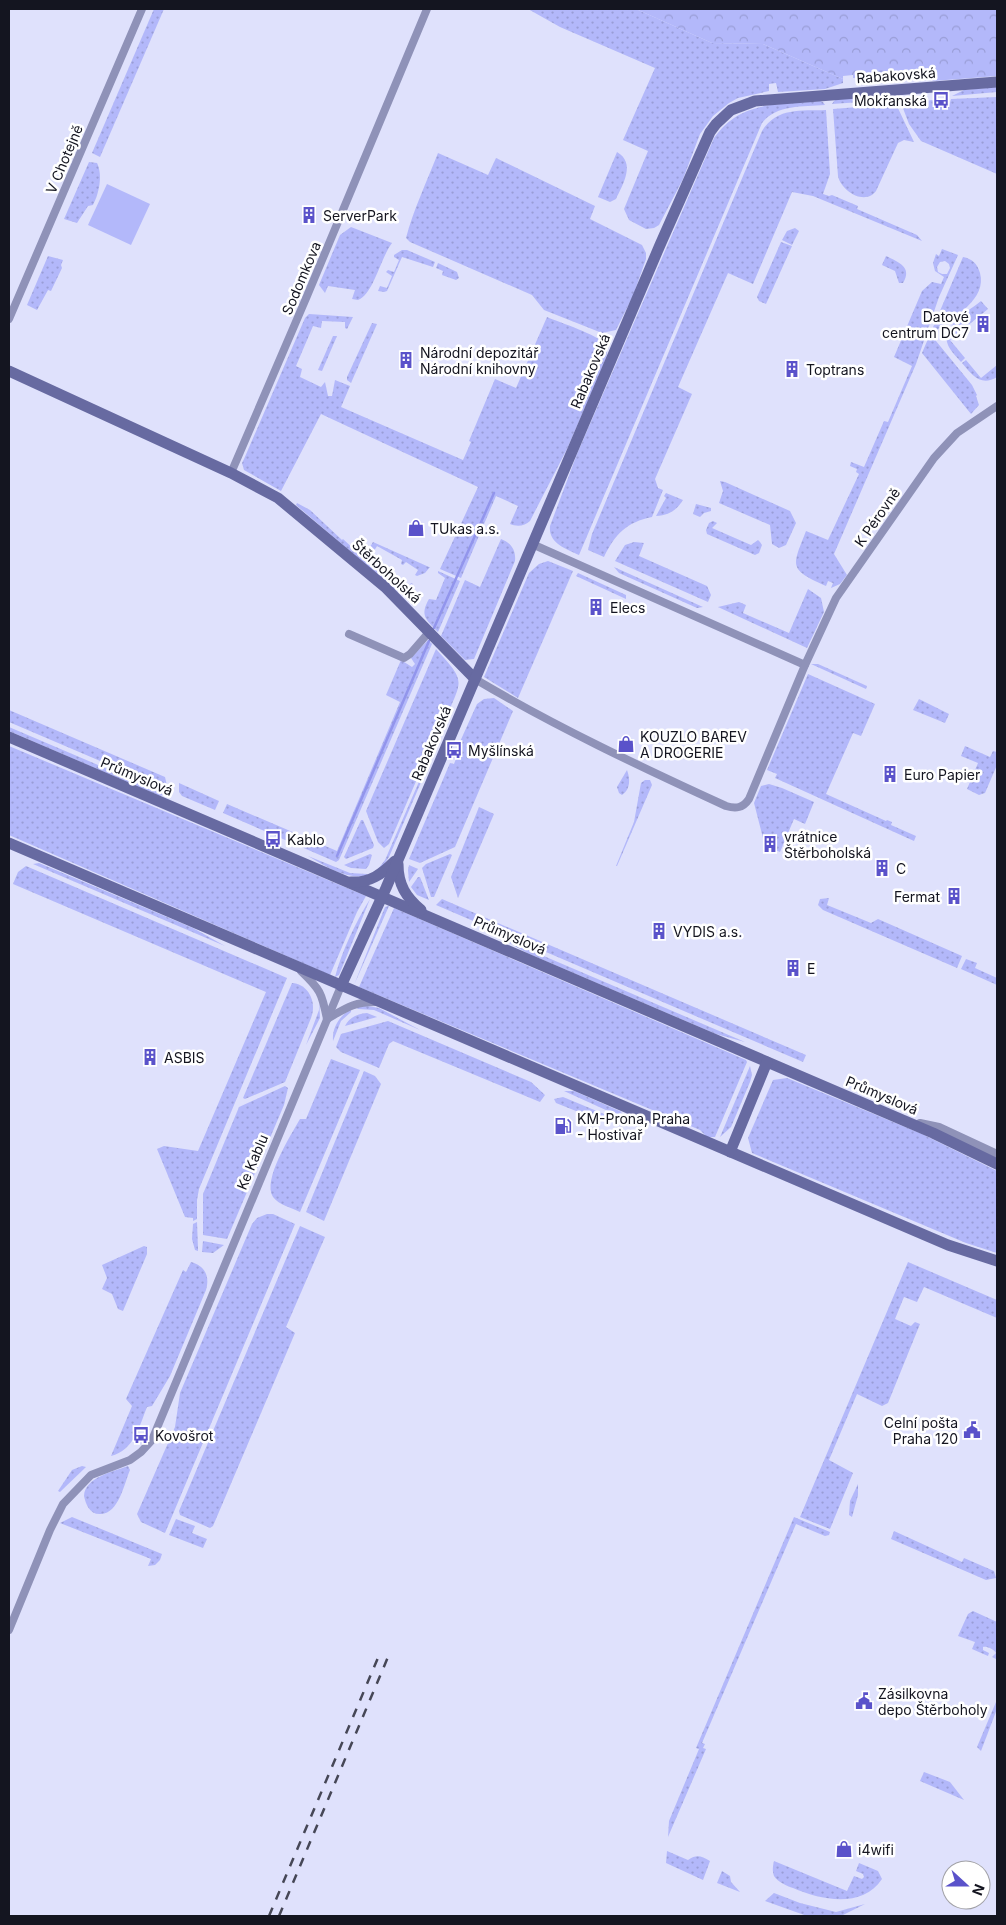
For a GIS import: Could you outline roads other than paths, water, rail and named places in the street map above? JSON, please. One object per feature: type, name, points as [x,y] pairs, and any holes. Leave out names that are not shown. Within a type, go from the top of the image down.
[{"type":"main road","name":"Rabakovská","points":[[382,897],[705,142],[716,124],[739,106],[755,101],[997,82]]},
{"type":"main road","name":"Štěrboholská","points":[[9,371],[231,473],[261,488],[284,503],[385,587],[475,679]]},
{"type":"main road","name":"Průmyslová","points":[[9,737],[901,1119],[997,1164]]},
{"type":"main road","points":[[9,844],[948,1245],[997,1261]]},
{"type":"main road","points":[[346,882],[363,882],[373,878],[385,871],[399,858]]},
{"type":"main road","points":[[399,858],[399,878],[403,890],[408,899],[429,917]]},
{"type":"main road","name":"Ke Kablu","points":[[341,986],[382,897]]},
{"type":"main road","points":[[730,1152],[767,1062]]},
{"type":"street","name":"V Chotejně","points":[[9,319],[142,9]]},
{"type":"street","name":"Sodomkova","points":[[231,473],[427,9]]},
{"type":"street","name":"K Pérovně","points":[[735,809],[746,803],[749,799],[805,665],[836,598],[934,458],[957,433],[997,406]]},
{"type":"street","points":[[532,544],[805,665]]},
{"type":"street","points":[[349,634],[404,658],[430,632]]},
{"type":"street","name":"Štěrboholská","points":[[475,679],[535,713],[622,757],[735,809]]},
{"type":"street","points":[[296,966],[314,983],[322,994],[327,1019],[352,1004],[361,1002],[379,1003]]},
{"type":"street","name":"Ke Kablu","points":[[9,1630],[50,1530],[63,1504],[91,1475],[130,1460],[152,1440],[341,986]]},
{"type":"street","points":[[901,1119],[939,1127],[997,1154]]},
{"type":"street","points":[[948,1245],[997,1266]]},
{"type":"waterway","points":[[434,628],[494,493]]},
{"type":"waterway","points":[[337,856],[429,641]]},
{"type":"railway","points":[[269,1916],[380,1653]]},
{"type":"railway","points":[[279,1916],[388,1657]]},
{"type":"place","name":"Mokřanská","points":[[941,100]]},
{"type":"place","name":"ServerPark","points":[[309,215]]},
{"type":"place","name":"Datové centrum DC7","points":[[983,324]]},
{"type":"place","name":"Národní depozitář Národní knihovny","points":[[406,360]]},
{"type":"place","name":"Toptrans","points":[[792,369]]},
{"type":"place","name":"TUkas a.s.","points":[[416,528]]},
{"type":"place","name":"Elecs","points":[[596,607]]},
{"type":"place","name":"KOUZLO BAREV A DROGERIE","points":[[626,744]]},
{"type":"place","name":"Myšlínská","points":[[454,750]]},
{"type":"place","name":"Euro Papier","points":[[890,774]]},
{"type":"place","name":"Kablo","points":[[273,839]]},
{"type":"place","name":"vrátnice Štěrboholská","points":[[770,844]]},
{"type":"place","name":"C","points":[[882,868]]},
{"type":"place","name":"Fermat","points":[[954,896]]},
{"type":"place","name":"VYDIS a.s.","points":[[659,931]]},
{"type":"place","name":"E","points":[[793,968]]},
{"type":"place","name":"ASBIS","points":[[150,1057]]},
{"type":"place","name":"KM-Prona, Praha - Hostivař","points":[[563,1126]]},
{"type":"place","name":"Celní pošta Praha 120","points":[[972,1430]]},
{"type":"place","name":"Kovošrot","points":[[141,1435]]},
{"type":"place","name":"Zásilkovna depo Štěrboholy","points":[[864,1701]]},
{"type":"place","name":"i4wifi","points":[[844,1849]]}]
